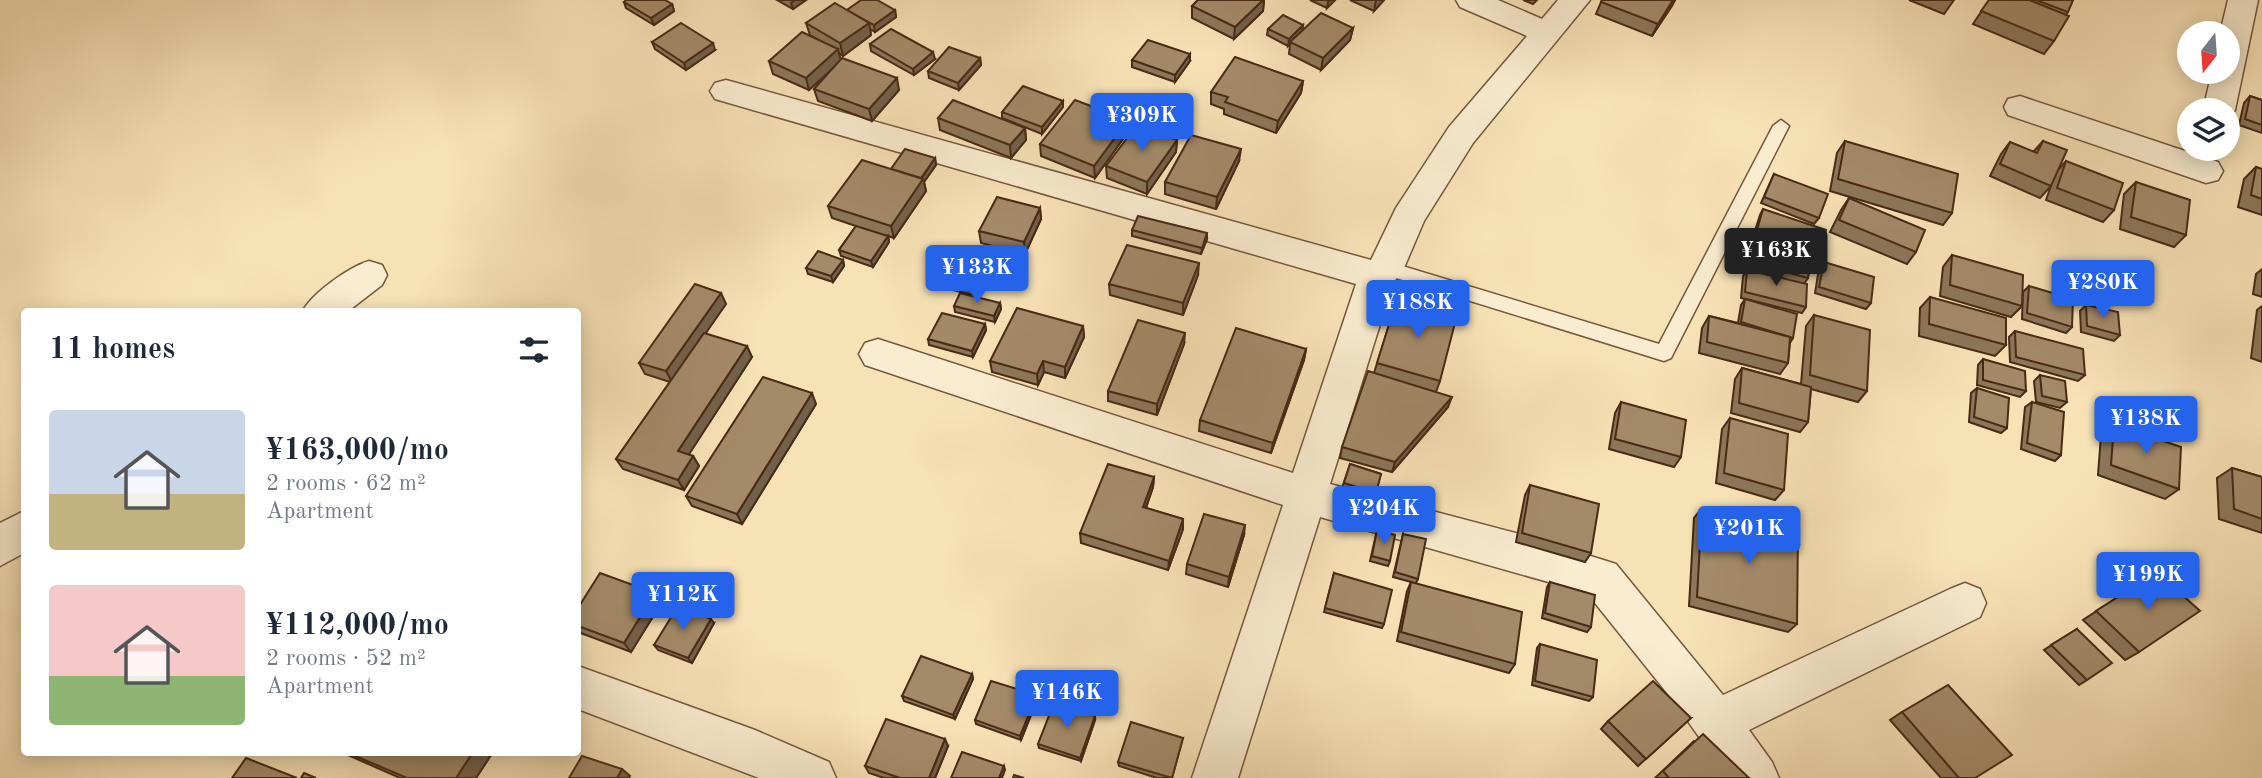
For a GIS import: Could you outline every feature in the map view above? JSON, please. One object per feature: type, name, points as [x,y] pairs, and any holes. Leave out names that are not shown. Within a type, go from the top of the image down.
[{"type":"street","points":[[1471,0],[1548,33]]},
{"type":"street","points":[[1215,778],[1305,495],[1381,272],[1408,217],[1461,135],[1575,0]]},
{"type":"street","points":[[2239,21],[2243,0]]},
{"type":"street","points":[[726,91],[1381,272]]},
{"type":"street","points":[[2020,107],[2206,173]]},
{"type":"street","points":[[325,308],[369,275]]},
{"type":"street","points":[[878,354],[1305,495],[1527,555],[1601,578],[1691,688],[1756,778]]},
{"type":"street","points":[[0,547],[21,531]]},
{"type":"street","points":[[1716,722],[1965,603]]},
{"type":"street","points":[[581,689],[755,753],[813,778]]},
{"type":"lane","points":[[1381,272],[1664,353],[1781,126]]},
{"type":"building","points":[[665,0],[672,4],[651,18],[624,2]]},
{"type":"building","points":[[861,0],[877,0],[895,10],[874,25],[847,10]]},
{"type":"building","points":[[1198,0],[1263,0],[1235,27],[1192,6]]},
{"type":"building","points":[[1673,0],[1658,24],[1601,2]]},
{"type":"building","points":[[1989,0],[2029,0],[2069,16],[2054,41],[1981,11]]},
{"type":"building","points":[[2036,0],[2073,0],[2068,12]]},
{"type":"building","points":[[835,3],[869,23],[840,43],[806,23]]},
{"type":"building","points":[[1321,13],[1353,28],[1323,58],[1290,42]]},
{"type":"building","points":[[1283,15],[1303,25],[1289,39],[1268,29]]},
{"type":"building","points":[[681,23],[713,43],[684,63],[652,42]]},
{"type":"building","points":[[891,29],[933,52],[913,69],[870,44]]},
{"type":"building","points":[[802,32],[838,49],[806,78],[769,61]]},
{"type":"building","points":[[1148,40],[1190,54],[1175,75],[1132,60]]},
{"type":"building","points":[[949,47],[980,58],[958,83],[928,71]]},
{"type":"building","points":[[1235,57],[1303,81],[1278,121],[1225,102],[1228,97],[1211,92]]},
{"type":"building","points":[[842,58],[897,78],[869,109],[814,89]]},
{"type":"building","points":[[1023,86],[1063,101],[1042,127],[1002,112]]},
{"type":"building","points":[[2250,96],[2262,100],[2262,125],[2245,119]]},
{"type":"building","points":[[953,100],[1025,128],[1010,145],[938,118]]},
{"type":"building","points":[[1075,100],[1128,120],[1094,166],[1040,144]]},
{"type":"building","points":[[1137,125],[1177,140],[1147,182],[1106,166]]},
{"type":"building","points":[[1191,135],[1241,149],[1217,197],[1165,182]]},
{"type":"building","points":[[1845,141],[1958,174],[1952,213],[1838,179]]},
{"type":"building","points":[[2043,141],[2067,150],[2051,186],[2000,164],[2010,142],[2037,153]]},
{"type":"building","points":[[905,149],[935,158],[921,178],[891,169]]},
{"type":"building","points":[[862,160],[923,179],[891,226],[828,206]]},
{"type":"building","points":[[2066,161],[2123,183],[2114,210],[2057,188]]},
{"type":"building","points":[[2256,167],[2262,169],[2262,199],[2251,195]]},
{"type":"building","points":[[1774,174],[1828,194],[1819,218],[1764,197]]},
{"type":"building","points":[[2136,182],[2190,200],[2186,235],[2131,217]]},
{"type":"building","points":[[997,197],[1040,208],[1024,242],[979,231]]},
{"type":"building","points":[[1849,198],[1925,230],[1916,252],[1839,220]]},
{"type":"building","points":[[1763,209],[1826,230],[1820,252],[1757,230]]},
{"type":"building","points":[[1138,216],[1207,233],[1202,248],[1132,230]]},
{"type":"building","points":[[856,226],[888,236],[871,261],[839,250]]},
{"type":"building","points":[[1753,239],[1811,255],[1808,278],[1749,262]]},
{"type":"building","points":[[1127,245],[1199,263],[1183,303],[1109,284]]},
{"type":"building","points":[[818,251],[843,260],[831,276],[806,268]]},
{"type":"building","points":[[964,253],[987,259],[972,289],[948,283]]},
{"type":"building","points":[[1952,255],[2023,275],[2022,306],[1950,285]]},
{"type":"building","points":[[1824,262],[1874,277],[1871,303],[1819,287]]},
{"type":"building","points":[[1747,270],[1807,284],[1806,307],[1745,292]]},
{"type":"building","points":[[695,284],[721,293],[666,371],[639,363]]},
{"type":"building","points":[[2029,286],[2073,299],[2072,327],[2027,313]]},
{"type":"building","points":[[960,293],[1000,303],[994,316],[954,306]]},
{"type":"building","points":[[1930,297],[2006,318],[2006,345],[1929,324]]},
{"type":"building","points":[[1397,299],[1457,315],[1440,381],[1377,363]]},
{"type":"building","points":[[1745,299],[1797,314],[1793,338],[1741,322]]},
{"type":"building","points":[[2086,305],[2118,312],[2120,335],[2087,326]]},
{"type":"building","points":[[1017,308],[1083,326],[1065,367],[1043,361],[1037,374],[990,361]]},
{"type":"building","points":[[942,313],[985,324],[972,351],[928,339]]},
{"type":"building","points":[[1814,315],[1870,330],[1867,391],[1810,375]]},
{"type":"building","points":[[1709,316],[1790,337],[1788,363],[1707,342]]},
{"type":"building","points":[[1138,320],[1185,333],[1157,404],[1108,391]]},
{"type":"building","points":[[1236,328],[1306,349],[1273,443],[1200,420]]},
{"type":"building","points":[[2015,331],[2083,349],[2085,375],[2016,357]]},
{"type":"building","points":[[704,333],[747,346],[678,451],[693,456],[678,480],[616,459]]},
{"type":"building","points":[[1983,359],[2025,371],[2026,391],[1983,380]]},
{"type":"building","points":[[1742,368],[1811,387],[1808,422],[1739,403]]},
{"type":"building","points":[[1368,371],[1452,397],[1395,462],[1342,447]]},
{"type":"building","points":[[2040,375],[2065,381],[2067,402],[2042,396]]},
{"type":"building","points":[[763,377],[812,393],[737,514],[686,496]]},
{"type":"building","points":[[1977,388],[2009,398],[2007,428],[1974,417]]},
{"type":"building","points":[[1621,402],[1686,420],[1681,457],[1615,439]]},
{"type":"building","points":[[2032,402],[2064,412],[2061,455],[2027,443]]},
{"type":"building","points":[[1730,418],[1788,434],[1784,490],[1724,473]]},
{"type":"building","points":[[2114,424],[2181,447],[2179,489],[2111,465]]},
{"type":"building","points":[[1108,464],[1154,477],[1143,507],[1183,519],[1169,561],[1080,533]]},
{"type":"building","points":[[1350,464],[1381,474],[1376,493],[1344,483]]},
{"type":"building","points":[[2232,468],[2262,477],[2262,519],[2234,509]]},
{"type":"building","points":[[1530,485],[1599,504],[1591,553],[1522,533]]},
{"type":"building","points":[[1702,508],[1798,532],[1797,624],[1697,597]]},
{"type":"building","points":[[1204,514],[1245,525],[1229,577],[1187,564]]},
{"type":"building","points":[[1377,530],[1395,535],[1390,561],[1372,556]]},
{"type":"building","points":[[1403,534],[1426,539],[1418,579],[1395,572]]},
{"type":"building","points":[[2157,572],[2200,611],[2139,652],[2096,611]]},
{"type":"building","points":[[600,573],[655,593],[624,643],[581,627],[581,603]]},
{"type":"building","points":[[1334,573],[1392,590],[1384,624],[1325,608]]},
{"type":"building","points":[[1411,582],[1522,612],[1515,664],[1401,632]]},
{"type":"building","points":[[1550,582],[1595,595],[1591,627],[1545,613]]},
{"type":"building","points":[[678,606],[711,619],[688,658],[654,645]]},
{"type":"building","points":[[2077,629],[2112,663],[2087,680],[2051,645]]},
{"type":"building","points":[[1540,644],[1597,660],[1593,697],[1535,681]]},
{"type":"building","points":[[921,656],[972,674],[953,715],[902,696]]},
{"type":"building","points":[[991,681],[1037,695],[1020,736],[975,720]]},
{"type":"building","points":[[1653,681],[1691,718],[1646,759],[1608,721]]},
{"type":"building","points":[[1948,685],[2012,755],[1975,778],[1959,778],[1902,712]]},
{"type":"building","points":[[1054,703],[1095,716],[1080,758],[1038,744]]},
{"type":"building","points":[[886,719],[945,739],[929,778],[900,778],[865,766]]},
{"type":"building","points":[[1131,722],[1183,738],[1172,778],[1118,762]]},
{"type":"building","points":[[1703,734],[1749,778],[1669,778],[1663,771]]},
{"type":"building","points":[[962,752],[1004,766],[999,778],[951,778]]},
{"type":"building","points":[[355,756],[470,756],[456,778],[407,778]]},
{"type":"building","points":[[582,756],[622,769],[617,778],[569,778]]},
{"type":"building","points":[[246,758],[297,778],[232,778]]},
{"type":"building","points":[[304,773],[316,778],[301,778]]}]
